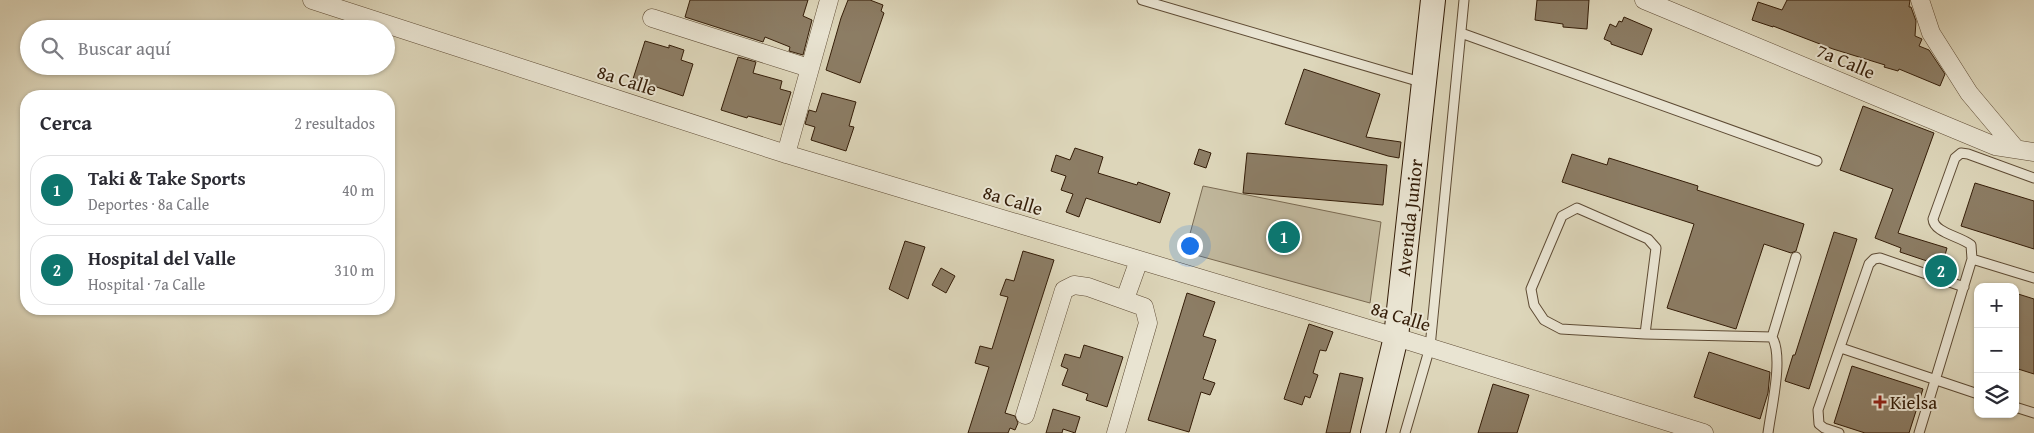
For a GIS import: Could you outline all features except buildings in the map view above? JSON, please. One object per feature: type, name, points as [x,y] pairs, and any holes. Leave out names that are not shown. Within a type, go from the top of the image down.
[{"type":"main road","name":"Avenida Junior","points":[[1373,433],[1396,337],[1433,0]]},
{"type":"street","name":"8a Calle","points":[[312,0],[374,20]]},
{"type":"street","points":[[786,154],[829,0]]},
{"type":"street","name":"7a Calle","points":[[1644,0],[1688,9],[1995,146],[2034,152]]},
{"type":"street","points":[[1920,0],[1931,33],[1969,93],[2016,149]]},
{"type":"street","points":[[652,18],[809,68]]},
{"type":"street","name":"8a Calle","points":[[395,27],[786,154],[1396,337],[1704,433]]},
{"type":"street","points":[[1125,299],[1139,260]]},
{"type":"street","points":[[1025,415],[1064,290],[1074,285],[1088,287],[1144,307],[1148,323],[1116,433]]},
{"type":"lane","points":[[1142,0],[1424,83]]},
{"type":"lane","points":[[1406,433],[1430,348],[1464,0]]},
{"type":"lane","points":[[1461,33],[1817,161]]},
{"type":"lane","points":[[1919,433],[1972,259],[1971,245],[1964,239],[1938,229],[1933,224],[1933,219],[1955,158],[1961,153],[1968,154],[2034,178]]},
{"type":"lane","points":[[1645,334],[1656,248],[1648,239],[1577,208],[1562,216],[1531,289],[1534,305],[1544,320],[1561,329],[1645,334],[1772,337]]},
{"type":"lane","points":[[1768,433],[1778,358],[1776,345],[1772,337],[1796,257]]},
{"type":"lane","points":[[1839,433],[1824,428],[1819,424],[1818,410],[1869,264],[1874,259],[1880,258],[1964,287]]},
{"type":"lane","points":[[1972,259],[2034,278]]},
{"type":"lane","points":[[1841,348],[1974,393]]},
{"type":"lane","points":[[2019,408],[2034,413]]},
{"type":"shaded area","points":[[1203,186],[1381,222],[1370,303],[1185,252]]},
{"type":"place","name":"Taki & Take Sports","points":[[1284,237]]},
{"type":"place","name":"Hospital del Valle","points":[[1941,271]]},
{"type":"place","name":"Kielsa","points":[[1880,402]]}]
